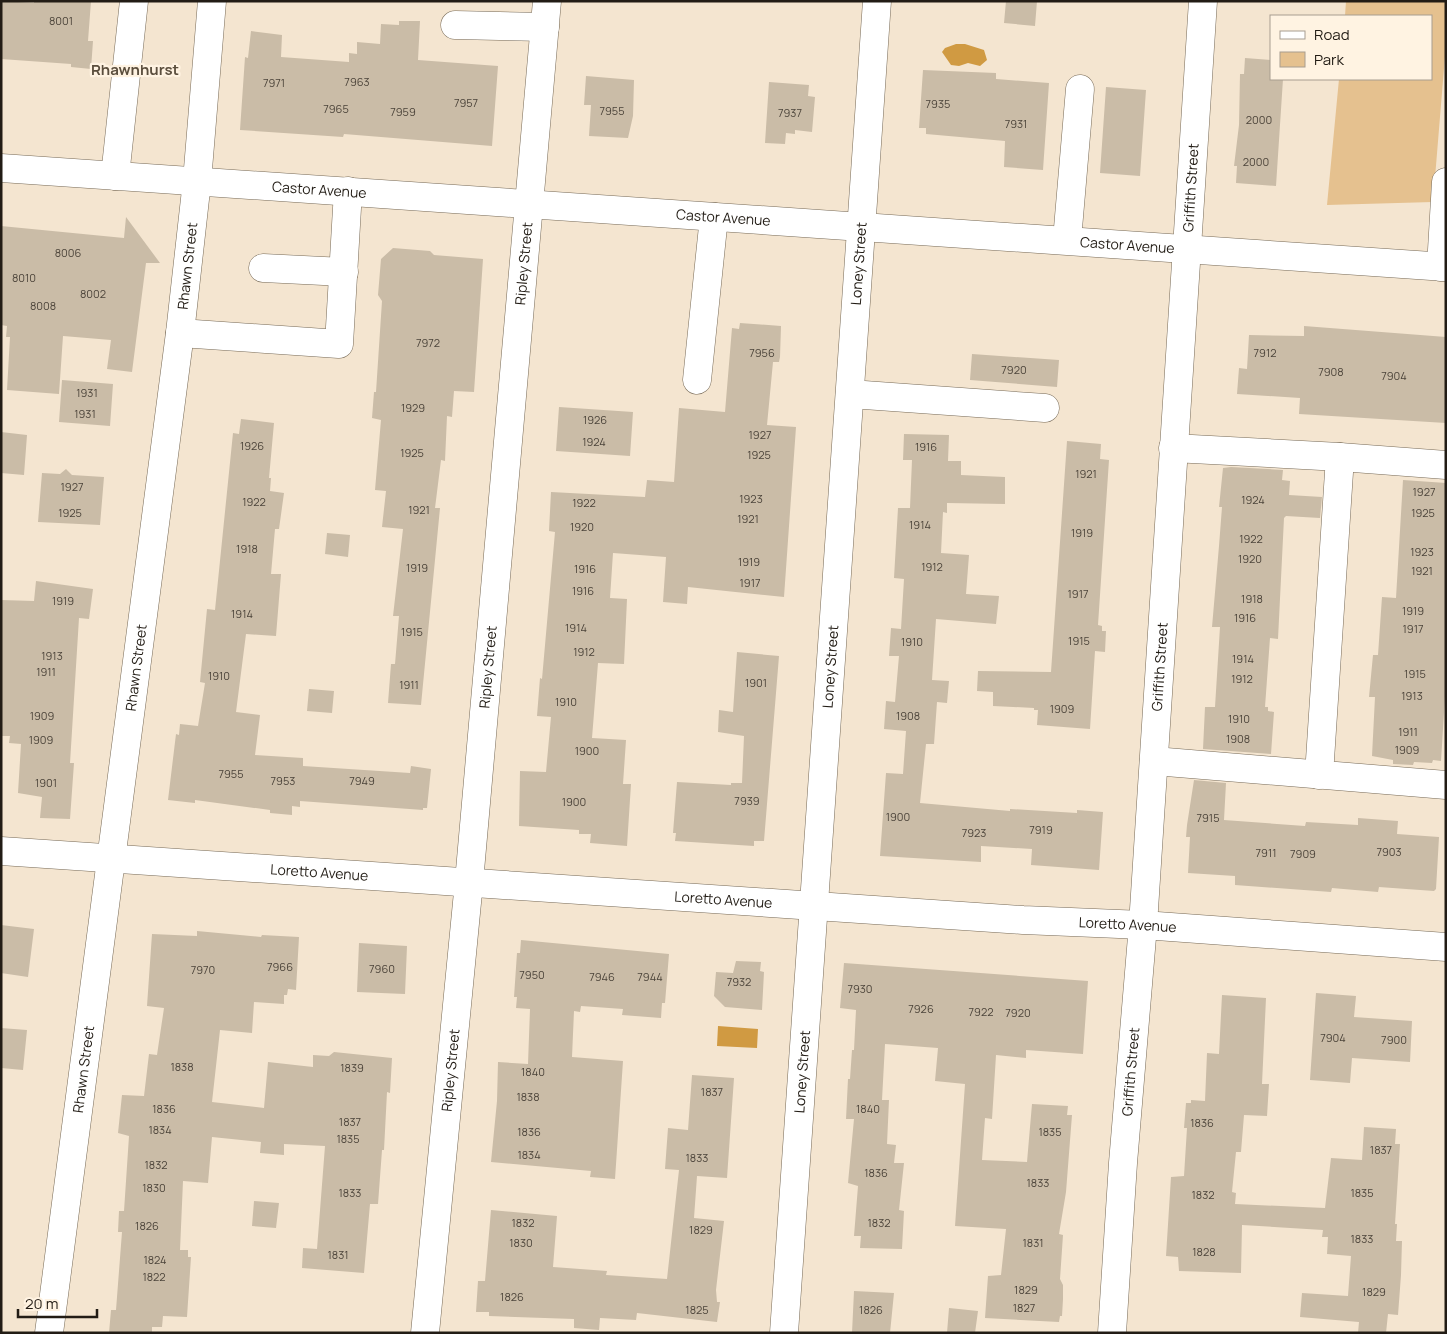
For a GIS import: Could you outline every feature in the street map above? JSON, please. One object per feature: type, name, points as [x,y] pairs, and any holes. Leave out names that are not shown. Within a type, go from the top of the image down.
[{"type":"street","points":[[115,176],[134,1]]},
{"type":"street","name":"Loney Street","points":[[784,1333],[812,904],[862,226],[876,1]]},
{"type":"street","name":"Griffith Street","points":[[1112,1333],[1123,1163],[1143,925],[1203,1]]},
{"type":"street","name":"Rhawn Street","points":[[49,1333],[180,333],[197,181],[207,2]]},
{"type":"street","points":[[455,25],[546,14]]},
{"type":"street","name":"Ripley Street","points":[[424,1333],[469,882],[546,14]]},
{"type":"street","points":[[1067,240],[1080,89]]},
{"type":"street","name":"Castor Avenue","points":[[1,168],[1443,267]]},
{"type":"street","points":[[1443,267],[1446,182]]},
{"type":"street","points":[[180,333],[340,344],[348,191]]},
{"type":"street","points":[[697,380],[714,216]]},
{"type":"street","points":[[263,268],[344,272]]},
{"type":"street","points":[[850,394],[1045,408]]},
{"type":"street","points":[[1173,448],[1446,465]]},
{"type":"street","points":[[1319,774],[1340,457]]},
{"type":"street","points":[[1154,761],[1446,785]]},
{"type":"street","name":"Loretto Avenue","points":[[1,851],[111,860],[812,904],[1023,920],[1143,925],[1446,947]]},
{"type":"green space","points":[[1346,1],[1446,1],[1446,44],[1433,202],[1327,205],[1339,80],[1432,80],[1432,15],[1345,15]]},
{"type":"shaded area","points":[[956,44],[965,44],[984,50],[987,60],[980,66],[968,63],[959,66],[951,65],[942,52],[945,48]]},
{"type":"shaded area","points":[[718,1026],[758,1029],[757,1048],[717,1046]]},
{"type":"building","points":[[1,1],[34,3],[34,1],[91,1],[88,41],[93,41],[91,69],[71,67],[71,64],[1,59]]},
{"type":"building","points":[[1006,1],[1037,1],[1035,26],[1004,23]]},
{"type":"building","points":[[399,21],[420,21],[418,60],[498,66],[492,146],[344,134],[343,137],[240,130],[245,57],[248,58],[251,31],[282,35],[281,57],[349,62],[349,53],[357,54],[357,42],[380,44],[381,24],[399,25]]},
{"type":"building","points":[[1245,58],[1270,60],[1270,80],[1283,80],[1276,186],[1236,183],[1237,166],[1234,166],[1239,125],[1240,74],[1244,74]]},
{"type":"building","points":[[923,70],[996,73],[996,79],[1049,83],[1043,170],[1004,167],[1005,141],[926,134],[926,128],[919,128]]},
{"type":"building","points":[[586,76],[634,80],[633,116],[628,138],[589,136],[591,105],[584,105]]},
{"type":"building","points":[[769,82],[809,85],[808,96],[815,97],[812,132],[795,130],[795,134],[786,133],[785,144],[765,143]]},
{"type":"building","points":[[1106,87],[1146,90],[1140,176],[1100,173]]},
{"type":"building","points":[[126,217],[160,263],[146,263],[132,372],[107,369],[111,340],[63,336],[59,394],[7,390],[10,337],[6,337],[7,326],[1,325],[1,226],[124,238]]},
{"type":"building","points":[[393,248],[430,251],[434,255],[483,259],[474,392],[454,391],[452,417],[447,416],[445,461],[441,460],[435,508],[440,508],[421,705],[388,703],[391,664],[395,664],[399,616],[393,616],[403,529],[382,527],[386,491],[375,490],[381,420],[372,418],[374,392],[376,392],[382,301],[378,295],[381,259]]},
{"type":"building","points":[[740,323],[781,326],[780,357],[779,362],[773,362],[767,425],[796,427],[784,597],[688,587],[687,604],[663,602],[666,557],[613,553],[610,598],[627,599],[624,664],[598,663],[592,738],[626,740],[623,784],[631,784],[627,846],[590,843],[591,834],[579,834],[579,830],[519,826],[520,771],[546,772],[551,717],[537,716],[555,532],[549,531],[551,492],[645,497],[647,480],[674,482],[679,408],[725,412],[732,328],[739,329]]},
{"type":"building","points":[[1304,326],[1446,337],[1446,423],[1299,414],[1300,398],[1237,394],[1239,368],[1247,369],[1249,335],[1304,336]]},
{"type":"building","points":[[972,354],[1059,360],[1057,387],[970,380]]},
{"type":"building","points":[[62,380],[113,384],[110,426],[59,422]]},
{"type":"building","points":[[559,407],[633,412],[630,456],[556,451]]},
{"type":"building","points":[[241,419],[274,423],[269,478],[271,478],[270,491],[284,493],[279,529],[275,529],[271,574],[281,574],[276,636],[246,634],[236,712],[260,715],[255,755],[303,758],[303,766],[410,773],[411,766],[431,769],[427,808],[423,808],[423,810],[300,801],[300,807],[292,806],[292,815],[270,813],[270,810],[195,800],[195,803],[168,800],[176,734],[179,735],[180,724],[198,726],[205,683],[200,682],[207,609],[215,610],[233,433],[239,434]]},
{"type":"building","points":[[1,432],[27,435],[24,475],[1,473]]},
{"type":"building","points":[[904,434],[949,435],[948,461],[961,461],[961,475],[1005,477],[1005,504],[947,503],[947,513],[943,512],[941,553],[969,555],[966,594],[999,596],[996,624],[936,619],[932,680],[949,681],[947,703],[937,702],[934,744],[926,744],[920,803],[1010,811],[1010,809],[1077,813],[1077,810],[1103,812],[1099,870],[1031,865],[1032,849],[981,846],[981,862],[880,856],[886,773],[903,774],[906,731],[884,729],[886,701],[895,702],[899,656],[889,656],[891,628],[901,629],[904,579],[894,578],[898,508],[910,508],[912,460],[903,460]]},
{"type":"building","points":[[1067,441],[1101,444],[1100,459],[1109,460],[1098,625],[1102,626],[1102,631],[1106,631],[1105,652],[1095,651],[1090,729],[1037,725],[1038,710],[1034,710],[1034,708],[993,706],[993,692],[977,691],[978,671],[1051,672]]},
{"type":"building","points":[[1223,468],[1283,470],[1282,480],[1290,481],[1289,495],[1322,497],[1320,518],[1286,516],[1284,518],[1278,639],[1270,638],[1265,707],[1268,707],[1268,711],[1274,712],[1271,754],[1203,749],[1205,707],[1215,707],[1220,627],[1212,627],[1222,507],[1219,507]]},
{"type":"building","points":[[66,469],[72,475],[104,477],[100,525],[38,522],[42,473],[60,474]]},
{"type":"building","points":[[1403,480],[1446,483],[1446,680],[1441,761],[1433,760],[1432,763],[1414,762],[1413,765],[1393,764],[1393,760],[1372,756],[1375,697],[1369,697],[1373,655],[1378,655],[1382,597],[1396,598]]},
{"type":"building","points":[[327,533],[350,535],[348,557],[325,554]]},
{"type":"building","points":[[36,581],[93,589],[89,619],[79,618],[70,763],[74,763],[70,819],[40,818],[42,797],[18,793],[21,744],[9,743],[10,736],[1,736],[1,600],[34,601]]},
{"type":"building","points":[[737,652],[779,656],[764,841],[754,841],[754,846],[675,841],[676,833],[673,833],[677,782],[731,785],[731,783],[742,783],[744,736],[718,732],[719,710],[733,712]]},
{"type":"building","points":[[309,689],[334,691],[332,713],[307,711]]},
{"type":"building","points":[[1194,780],[1226,783],[1224,820],[1305,826],[1306,822],[1358,825],[1358,818],[1398,821],[1397,834],[1439,837],[1436,889],[1434,891],[1379,887],[1378,892],[1332,888],[1331,892],[1235,885],[1235,876],[1188,873],[1190,837],[1186,837]]},
{"type":"building","points":[[1,925],[34,929],[28,977],[1,973]]},
{"type":"building","points":[[197,931],[261,937],[262,935],[299,937],[296,990],[288,989],[287,995],[284,995],[284,1004],[254,1002],[252,1033],[220,1030],[212,1102],[264,1108],[268,1062],[313,1067],[313,1055],[329,1056],[334,1052],[392,1058],[390,1093],[387,1092],[384,1150],[382,1150],[378,1204],[370,1204],[364,1273],[302,1268],[303,1248],[317,1249],[325,1146],[284,1144],[284,1155],[260,1153],[261,1142],[212,1137],[208,1183],[183,1181],[180,1250],[188,1250],[188,1257],[191,1257],[187,1317],[163,1316],[162,1327],[152,1327],[152,1333],[109,1333],[111,1310],[116,1310],[122,1232],[118,1232],[119,1211],[124,1211],[129,1136],[118,1133],[122,1095],[144,1096],[149,1054],[157,1055],[164,1008],[147,1006],[152,934],[197,936]]},
{"type":"building","points":[[521,940],[669,954],[665,1003],[662,1003],[661,1018],[622,1015],[623,1009],[581,1006],[580,1012],[574,1011],[572,1057],[623,1061],[615,1179],[590,1177],[591,1171],[491,1162],[497,1101],[498,1062],[528,1064],[530,1009],[516,1008],[517,997],[514,997],[517,953],[520,953]]},
{"type":"building","points":[[359,943],[407,946],[405,994],[357,992]]},
{"type":"building","points":[[736,961],[761,962],[760,971],[764,972],[762,1010],[725,1007],[714,996],[716,972],[733,973]]},
{"type":"building","points":[[844,963],[1088,981],[1083,1054],[1026,1050],[1026,1058],[996,1055],[992,1119],[985,1118],[982,1160],[1027,1162],[1032,1104],[1068,1106],[1067,1115],[1072,1115],[1066,1192],[1059,1234],[1063,1235],[1060,1279],[1063,1285],[1063,1299],[1062,1316],[1060,1316],[1059,1322],[985,1318],[988,1276],[1001,1275],[1006,1229],[955,1226],[965,1084],[935,1081],[938,1048],[885,1044],[882,1100],[889,1100],[887,1144],[896,1145],[894,1163],[904,1163],[899,1210],[904,1211],[902,1249],[860,1248],[861,1236],[854,1236],[858,1186],[848,1183],[854,1119],[846,1119],[848,1079],[850,1079],[852,1050],[854,1050],[856,1010],[840,1008]]},
{"type":"building","points":[[1316,993],[1356,996],[1354,1017],[1412,1021],[1410,1062],[1352,1058],[1350,1083],[1310,1080]]},
{"type":"building","points":[[1222,995],[1266,998],[1262,1084],[1269,1084],[1267,1116],[1244,1115],[1241,1152],[1236,1152],[1232,1192],[1236,1193],[1235,1204],[1325,1208],[1331,1158],[1362,1160],[1364,1127],[1396,1129],[1395,1144],[1400,1144],[1395,1224],[1397,1224],[1396,1241],[1402,1241],[1401,1275],[1398,1315],[1388,1314],[1386,1333],[1358,1333],[1359,1322],[1300,1317],[1302,1293],[1348,1296],[1351,1256],[1327,1254],[1328,1237],[1322,1237],[1323,1230],[1242,1225],[1241,1273],[1179,1271],[1178,1257],[1166,1256],[1171,1177],[1184,1176],[1187,1128],[1184,1128],[1186,1103],[1191,1103],[1191,1100],[1205,1101],[1207,1053],[1219,1054]]},
{"type":"building","points":[[1,1028],[27,1030],[23,1070],[1,1068]]},
{"type":"building","points":[[692,1075],[734,1078],[727,1178],[697,1176],[694,1218],[724,1221],[716,1290],[717,1302],[720,1302],[717,1322],[637,1313],[636,1320],[600,1318],[599,1330],[574,1328],[574,1319],[489,1316],[489,1312],[476,1312],[478,1281],[485,1281],[491,1210],[557,1216],[553,1267],[607,1271],[606,1275],[667,1279],[679,1170],[665,1169],[668,1128],[688,1130]]},
{"type":"building","points":[[254,1201],[279,1203],[276,1228],[252,1226]]},
{"type":"building","points":[[854,1291],[894,1293],[890,1333],[852,1333]]},
{"type":"building","points":[[949,1308],[978,1311],[975,1333],[947,1333]]},
{"type":"district","name":"Rhawnhurst","points":[[135,70]]}]
